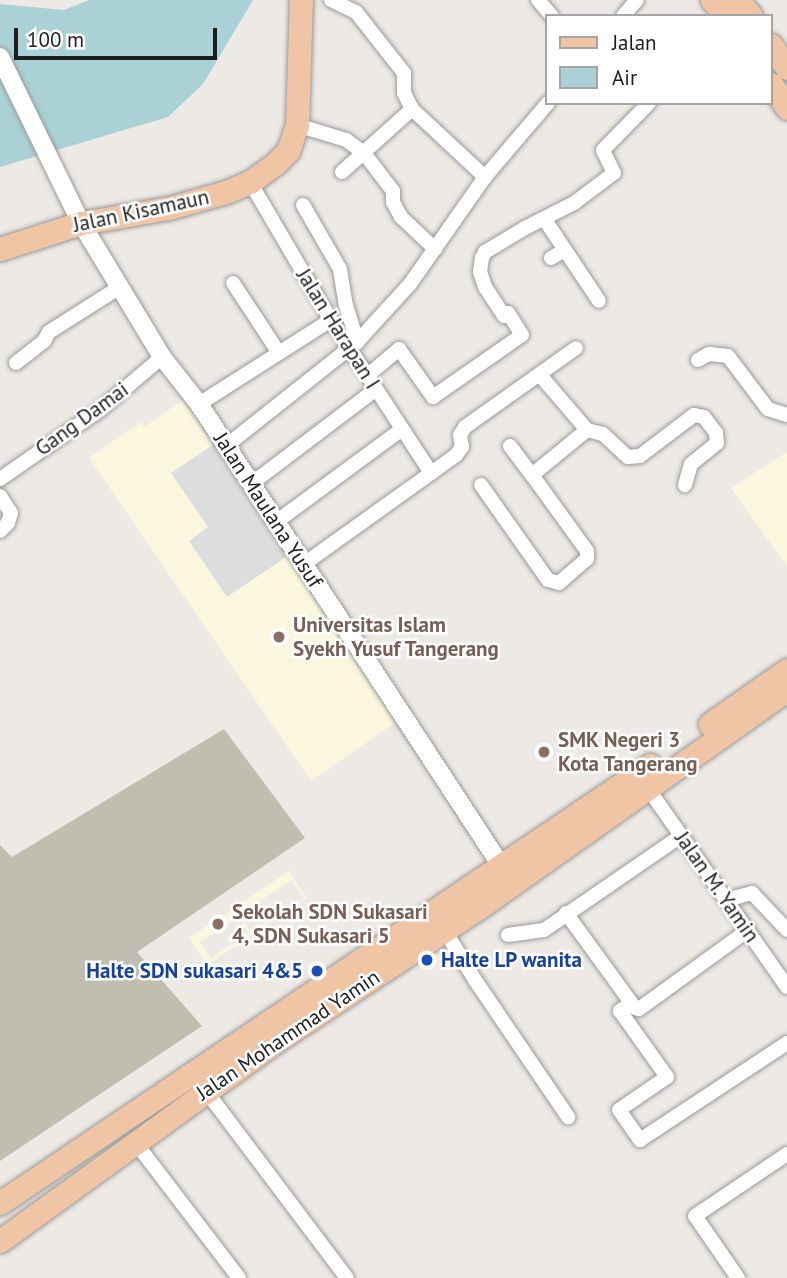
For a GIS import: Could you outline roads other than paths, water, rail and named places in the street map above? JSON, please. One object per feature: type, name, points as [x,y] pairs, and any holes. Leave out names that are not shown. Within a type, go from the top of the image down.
[{"type":"main road","name":"Jalan Kisamaun","points":[[0,250],[81,223],[195,202],[250,182],[288,151],[297,125],[301,0]]},
{"type":"main road","points":[[712,0],[725,14]]},
{"type":"main road","points":[[738,0],[749,14]]},
{"type":"main road","points":[[773,48],[787,68]]},
{"type":"main road","points":[[773,87],[787,108]]},
{"type":"main road","name":"Jalan Mohammad Yamin","points":[[0,1205],[502,867],[787,670]]},
{"type":"main road","name":"Jalan Mohammad Yamin","points":[[0,1241],[206,1091],[445,930],[787,690]]},
{"type":"main road","points":[[0,1205],[16,1217],[29,1220]]},
{"type":"street","points":[[331,0],[356,12],[404,73],[404,93],[412,109],[485,177]]},
{"type":"street","points":[[538,0],[550,14]]},
{"type":"street","points":[[625,14],[637,0]]},
{"type":"street","name":"Jalan Maulana Yusuf","points":[[0,57],[81,223],[162,357],[198,404],[502,867]]},
{"type":"street","points":[[226,446],[353,345],[410,284],[485,177],[546,105]]},
{"type":"street","points":[[367,376],[399,349],[433,397],[522,335],[508,313],[504,316],[485,286],[481,262],[485,252],[542,219],[545,220],[614,173],[603,150],[647,105]]},
{"type":"street","points":[[342,172],[412,109]]},
{"type":"street","points":[[297,125],[344,138],[364,153],[393,191],[393,202],[401,217],[435,249]]},
{"type":"street","name":"Jalan Harapan I","points":[[250,182],[331,320],[353,345],[367,376],[431,473]]},
{"type":"street","points":[[303,205],[343,276],[353,345]]},
{"type":"street","points":[[545,220],[599,301]]},
{"type":"street","points":[[551,258],[565,250]]},
{"type":"street","points":[[233,283],[279,353]]},
{"type":"street","points":[[16,363],[44,341],[49,332],[121,288]]},
{"type":"street","points":[[198,404],[331,320]]},
{"type":"street","points":[[304,564],[460,451],[460,435],[465,427],[576,348]]},
{"type":"street","points":[[698,360],[709,354],[728,356],[768,409],[787,415]]},
{"type":"street","name":"Gang Damai","points":[[0,479],[101,409],[162,357]]},
{"type":"street","points":[[540,375],[587,430],[601,432],[628,457],[634,458],[694,415],[700,415],[716,433],[718,443],[691,464],[685,485]]},
{"type":"street","points":[[251,484],[376,389]]},
{"type":"street","points":[[276,522],[402,429]]},
{"type":"street","points":[[532,475],[587,430]]},
{"type":"street","points":[[481,485],[548,580],[555,583],[587,559],[587,551],[510,446]]},
{"type":"street","points":[[0,496],[11,513],[8,523],[0,531]]},
{"type":"street","name":"Jalan M. Yamin","points":[[647,787],[787,987]]},
{"type":"street","points":[[508,935],[539,933],[681,836]]},
{"type":"street","points":[[726,900],[752,892],[787,930]]},
{"type":"street","points":[[566,913],[635,1008],[643,1007],[748,930]]},
{"type":"street","points":[[445,930],[475,980],[568,1117]]},
{"type":"street","points":[[631,1003],[620,1011],[667,1077],[620,1110],[640,1140],[787,1042]]},
{"type":"street","points":[[206,1091],[346,1278]]},
{"type":"street","points":[[135,1142],[239,1278]]},
{"type":"street","points":[[738,1278],[695,1216],[787,1154]]},
{"type":"water","points":[[89,0],[253,0],[203,84],[168,117],[0,167],[0,4],[64,10]]},
{"type":"place","name":"Universitas Islam Syekh Yusuf Tangerang","points":[[279,637]]},
{"type":"place","name":"SMK Negeri 3 Kota Tangerang","points":[[544,752]]},
{"type":"place","name":"Sekolah SDN Sukasari 4, SDN Sukasari 5","points":[[218,924]]},
{"type":"place","name":"Halte LP wanita","points":[[427,960]]},
{"type":"place","name":"Halte SDN sukasari 4&5","points":[[317,971]]}]
